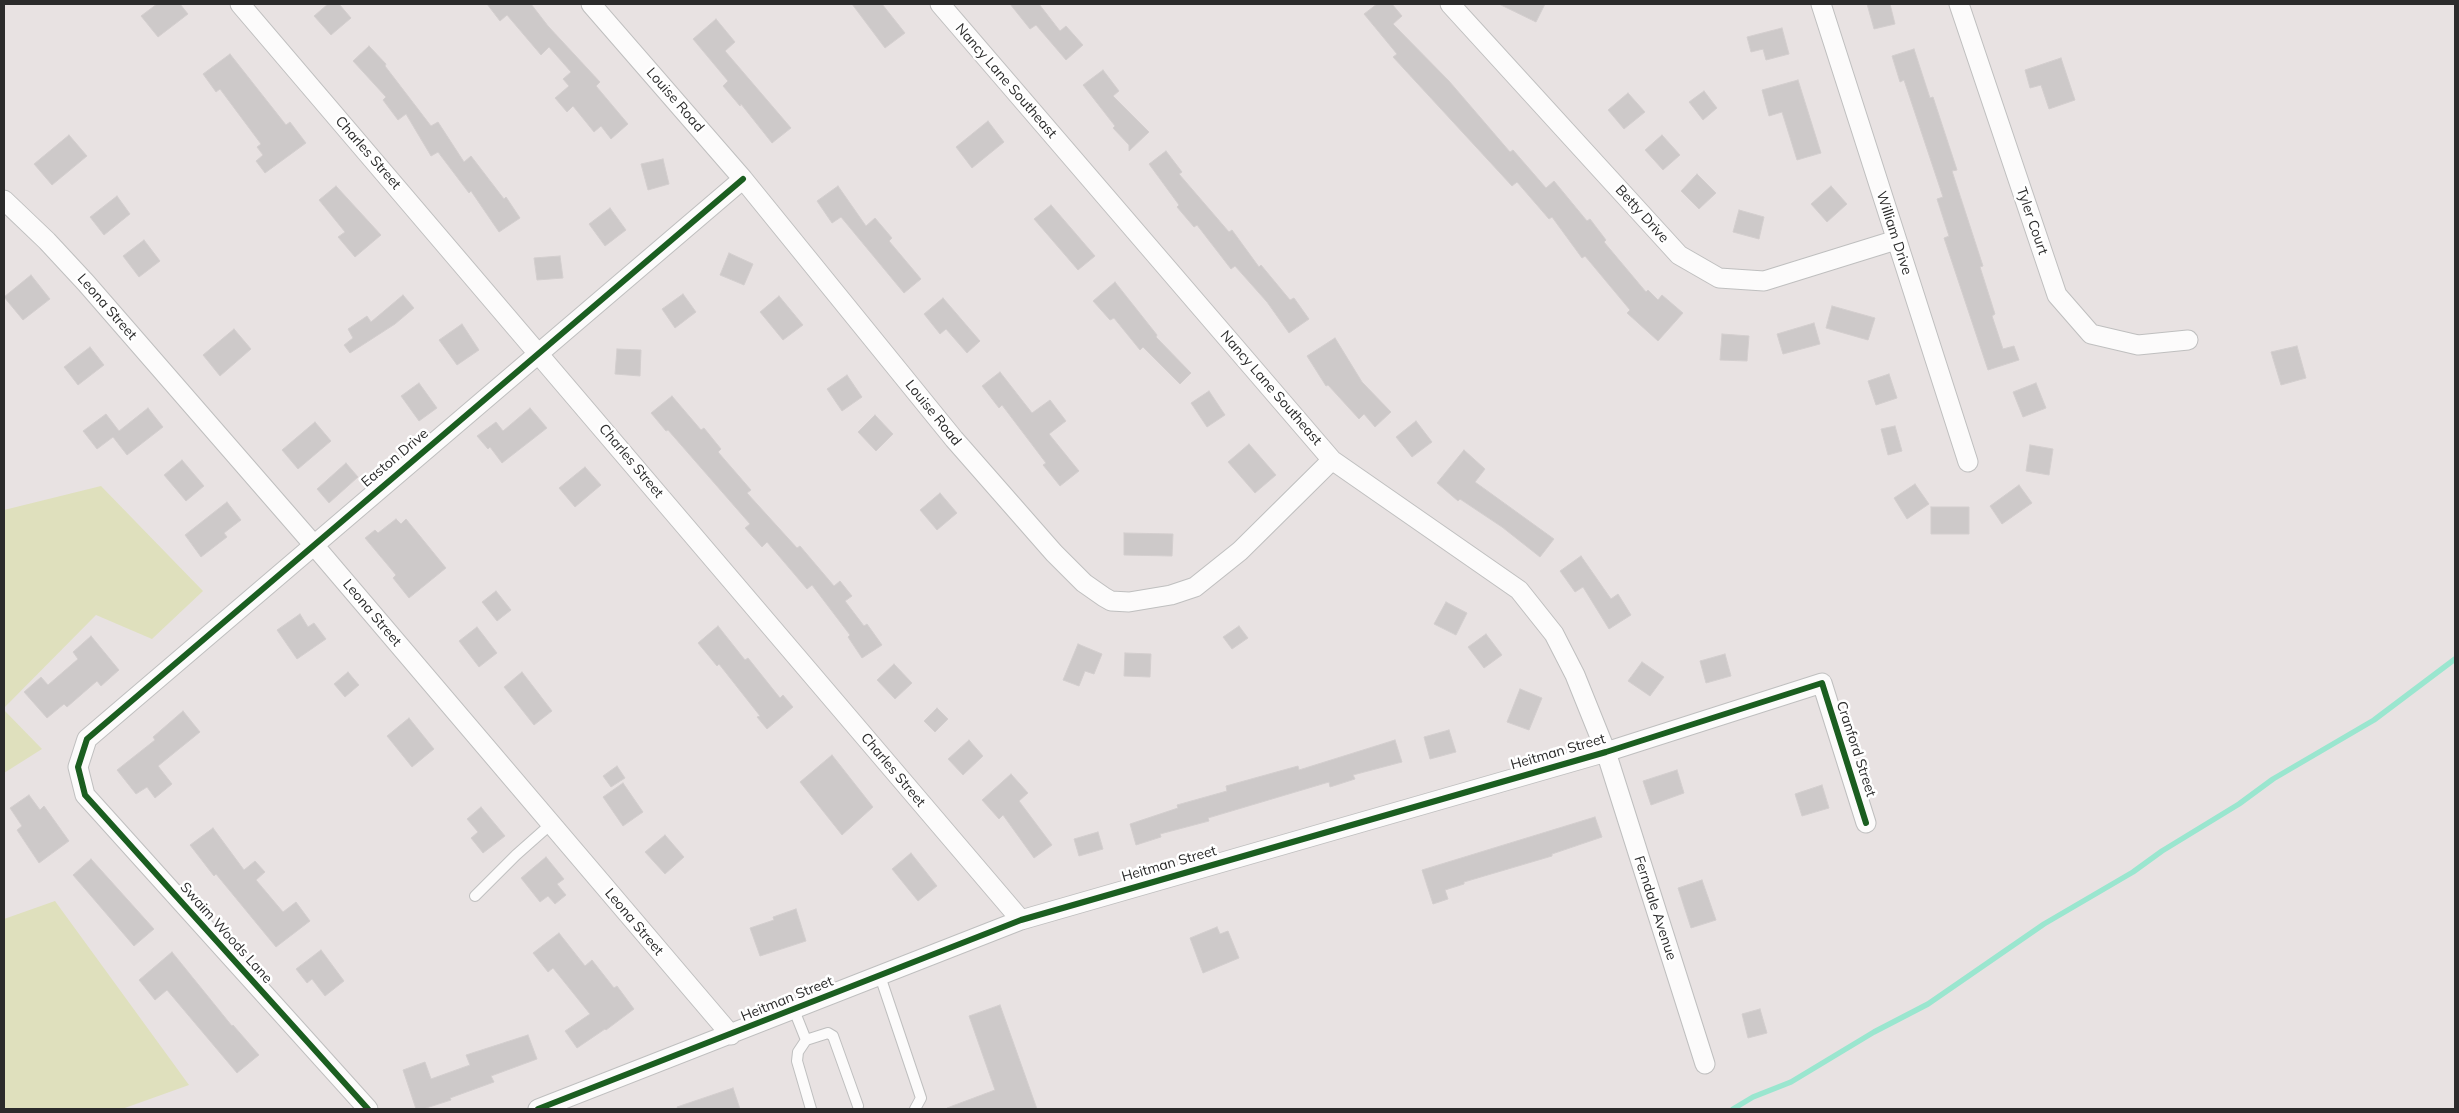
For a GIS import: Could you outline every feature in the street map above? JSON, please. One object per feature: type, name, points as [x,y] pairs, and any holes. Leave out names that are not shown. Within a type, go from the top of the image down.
[{"type":"street","name":"Charles Street","points":[[240,4],[1021,920]]},
{"type":"street","name":"Louise Road","points":[[591,4],[743,179],[954,439],[1054,553],[1084,583],[1104,597],[1111,601],[1129,602],[1171,595],[1195,587],[1240,551],[1332,460]]},
{"type":"street","name":"Nancy Lane Southeast","points":[[940,4],[1332,460],[1519,590],[1554,634],[1574,675],[1606,752]]},
{"type":"street","name":"Betty Drive","points":[[1450,4],[1679,255],[1719,278],[1764,281],[1896,240]]},
{"type":"street","name":"William Drive","points":[[1821,4],[1968,462]]},
{"type":"street","name":"Tyler Court","points":[[1959,4],[2058,295],[2091,334],[2138,345],[2188,340]]},
{"type":"street","name":"Easton Drive","points":[[78,767],[86,739],[743,179]]},
{"type":"street","name":"Leona Street","points":[[4,200],[47,241],[86,283],[313,544],[731,1035]]},
{"type":"street","name":"Heitman Street","points":[[538,1109],[1021,920],[1606,752],[1822,683]]},
{"type":"street","name":"Cranford Street","points":[[1822,683],[1866,823]]},
{"type":"street","name":"Ferndale Avenue","points":[[1606,752],[1705,1064]]},
{"type":"street","name":"Swaim Woods Lane","points":[[78,767],[85,794],[368,1109]]},
{"type":"lane","points":[[475,896],[516,855],[551,824]]},
{"type":"lane","points":[[880,976],[921,1098],[915,1109]]},
{"type":"lane","points":[[794,1010],[806,1040]]},
{"type":"lane","points":[[811,1109],[797,1061],[798,1052],[806,1040],[828,1034],[836,1040],[859,1108],[847,1109]]},
{"type":"green space","points":[[101,486],[203,591],[152,639],[96,615],[4,708],[4,510]]},
{"type":"green space","points":[[4,710],[42,749],[4,773]]},
{"type":"green space","points":[[55,901],[189,1085],[122,1109],[4,1109],[4,919]]},
{"type":"building","points":[[157,4],[180,4],[188,14],[158,37],[141,16]]},
{"type":"building","points":[[328,4],[339,4],[351,18],[331,35],[314,16]]},
{"type":"building","points":[[487,4],[531,4],[548,26],[600,82],[596,86],[628,124],[611,139],[601,126],[594,132],[573,106],[567,112],[555,98],[569,86],[563,79],[571,72],[549,47],[541,55],[507,15],[500,21]]},
{"type":"building","points":[[852,4],[882,4],[905,33],[885,48]]},
{"type":"building","points":[[1010,4],[1039,4],[1060,31],[1066,26],[1083,45],[1066,60],[1036,25],[1030,29]]},
{"type":"building","points":[[1377,4],[1392,4],[1402,16],[1393,24],[1449,81],[1510,152],[1513,150],[1546,188],[1554,181],[1587,221],[1590,219],[1606,240],[1604,242],[1646,292],[1648,290],[1658,300],[1662,295],[1683,313],[1658,341],[1627,313],[1630,310],[1585,256],[1582,258],[1552,217],[1549,219],[1517,182],[1512,186],[1393,57],[1397,54],[1364,14]]},
{"type":"building","points":[[1499,4],[1545,4],[1536,22]]},
{"type":"building","points":[[1867,4],[1890,4],[1895,24],[1874,29]]},
{"type":"building","points":[[716,19],[735,42],[725,51],[791,128],[772,143],[741,104],[740,106],[723,86],[728,81],[693,39]]},
{"type":"building","points":[[1782,28],[1789,54],[1766,60],[1763,49],[1751,52],[1747,37]]},
{"type":"building","points":[[369,46],[386,64],[385,66],[431,126],[438,122],[464,162],[471,156],[504,199],[506,197],[520,218],[499,232],[471,191],[469,193],[438,152],[431,156],[406,114],[398,120],[383,100],[386,97],[353,61]]},
{"type":"building","points":[[1914,49],[1930,98],[1933,97],[1957,170],[1952,171],[1983,266],[1980,267],[1995,314],[1992,316],[2003,349],[2014,346],[2019,360],[1988,370],[1944,238],[1949,236],[1937,199],[1943,197],[1904,80],[1900,82],[1892,56]]},
{"type":"building","points":[[230,54],[286,125],[290,122],[306,143],[265,173],[256,161],[263,155],[257,147],[261,144],[220,89],[216,92],[203,74]]},
{"type":"building","points":[[2061,58],[2075,100],[2049,109],[2041,85],[2030,88],[2025,70]]},
{"type":"building","points":[[1103,70],[1119,91],[1113,96],[1149,132],[1129,151],[1129,145],[1113,128],[1115,126],[1083,85]]},
{"type":"building","points":[[1798,80],[1821,153],[1797,160],[1782,112],[1769,116],[1762,90]]},
{"type":"building","points":[[1704,91],[1717,108],[1703,120],[1689,102]]},
{"type":"building","points":[[1628,93],[1645,112],[1624,129],[1608,110]]},
{"type":"building","points":[[988,121],[1004,142],[972,168],[956,147]]},
{"type":"building","points":[[69,135],[87,156],[52,185],[34,164]]},
{"type":"building","points":[[1662,135],[1680,155],[1663,170],[1645,150]]},
{"type":"building","points":[[1166,151],[1182,172],[1179,174],[1229,232],[1232,230],[1259,267],[1261,265],[1290,300],[1294,298],[1309,319],[1289,333],[1267,302],[1235,266],[1231,269],[1197,225],[1194,227],[1177,207],[1179,205],[1149,164]]},
{"type":"building","points":[[663,159],[669,184],[648,190],[641,164]]},
{"type":"building","points":[[1697,174],[1716,193],[1699,209],[1681,191]]},
{"type":"building","points":[[336,186],[381,235],[355,257],[338,237],[345,232],[319,200]]},
{"type":"building","points":[[838,186],[866,226],[875,218],[892,238],[889,241],[921,279],[904,293],[841,217],[832,223],[817,201]]},
{"type":"building","points":[[1831,186],[1847,204],[1827,222],[1811,204]]},
{"type":"building","points":[[117,196],[130,214],[104,235],[90,217]]},
{"type":"building","points":[[1051,205],[1095,256],[1078,270],[1034,219]]},
{"type":"building","points":[[610,208],[626,230],[605,246],[589,224]]},
{"type":"building","points":[[1739,210],[1764,217],[1759,239],[1733,232]]},
{"type":"building","points":[[144,240],[160,261],[139,277],[123,256]]},
{"type":"building","points":[[729,253],[753,264],[744,285],[720,275]]},
{"type":"building","points":[[560,256],[563,278],[537,280],[534,258]]},
{"type":"building","points":[[31,275],[50,299],[23,320],[4,297]]},
{"type":"building","points":[[1115,282],[1157,335],[1156,337],[1191,373],[1180,384],[1143,347],[1140,350],[1114,318],[1110,320],[1093,301]]},
{"type":"building","points":[[683,294],[696,312],[675,328],[662,309]]},
{"type":"building","points":[[403,295],[414,308],[395,324],[350,353],[344,345],[353,338],[348,329],[367,316],[371,322]]},
{"type":"building","points":[[779,296],[803,325],[783,340],[760,312]]},
{"type":"building","points":[[943,298],[980,341],[967,353],[946,329],[940,334],[924,314]]},
{"type":"building","points":[[1832,306],[1875,318],[1868,340],[1826,328]]},
{"type":"building","points":[[1814,323],[1820,344],[1783,354],[1777,334]]},
{"type":"building","points":[[462,324],[479,350],[457,365],[439,340]]},
{"type":"building","points":[[234,329],[251,349],[220,376],[203,355]]},
{"type":"building","points":[[1722,334],[1749,336],[1747,361],[1720,360]]},
{"type":"building","points":[[1335,338],[1362,382],[1391,412],[1375,427],[1364,414],[1359,419],[1328,385],[1326,386],[1307,356]]},
{"type":"building","points":[[2297,346],[2306,378],[2281,385],[2271,352]]},
{"type":"building","points":[[90,347],[104,365],[78,385],[64,367]]},
{"type":"building","points":[[617,349],[641,350],[640,376],[615,374]]},
{"type":"building","points":[[1000,372],[1032,413],[1050,400],[1066,421],[1049,434],[1079,471],[1060,486],[1043,465],[1046,463],[1002,405],[999,408],[982,386]]},
{"type":"building","points":[[1889,374],[1897,398],[1876,405],[1868,381]]},
{"type":"building","points":[[847,375],[862,397],[842,411],[827,389]]},
{"type":"building","points":[[419,383],[437,408],[419,421],[401,396]]},
{"type":"building","points":[[2036,383],[2046,408],[2023,417],[2013,392]]},
{"type":"building","points":[[1209,391],[1225,415],[1207,427],[1191,403]]},
{"type":"building","points":[[672,396],[701,430],[704,428],[721,449],[718,452],[751,490],[747,493],[797,548],[800,546],[834,586],[840,581],[852,596],[845,601],[864,626],[867,624],[882,645],[862,658],[848,637],[850,635],[812,585],[807,589],[767,542],[762,547],[745,528],[750,524],[651,413]]},
{"type":"building","points":[[148,408],[163,427],[127,455],[113,437],[97,449],[83,431],[106,414],[119,431]]},
{"type":"building","points":[[530,408],[547,428],[502,463],[490,447],[488,449],[477,436],[496,422],[503,431]]},
{"type":"building","points":[[875,415],[893,434],[876,451],[858,432]]},
{"type":"building","points":[[1416,421],[1432,442],[1412,457],[1396,437]]},
{"type":"building","points":[[315,422],[331,441],[298,469],[282,450]]},
{"type":"building","points":[[1895,426],[1902,451],[1888,455],[1881,429]]},
{"type":"building","points":[[1249,444],[1276,475],[1255,493],[1228,462]]},
{"type":"building","points":[[2030,445],[2053,449],[2049,475],[2026,471]]},
{"type":"building","points":[[1464,450],[1485,469],[1475,482],[1554,539],[1540,557],[1502,527],[1460,499],[1458,501],[1437,483]]},
{"type":"building","points":[[182,460],[204,486],[186,501],[164,475]]},
{"type":"building","points":[[346,463],[358,477],[329,503],[317,489]]},
{"type":"building","points":[[585,467],[601,485],[575,507],[559,488]]},
{"type":"building","points":[[1915,484],[1929,504],[1907,519],[1894,498]]},
{"type":"building","points":[[2019,485],[2032,503],[2002,524],[1990,506]]},
{"type":"building","points":[[940,493],[957,513],[937,530],[920,510]]},
{"type":"building","points":[[227,502],[241,520],[224,533],[227,537],[201,557],[185,535]]},
{"type":"building","points":[[1931,507],[1969,507],[1969,534],[1931,534]]},
{"type":"building","points":[[396,519],[401,524],[406,519],[446,568],[409,598],[393,578],[396,575],[365,538],[375,530],[378,533]]},
{"type":"building","points":[[1124,533],[1173,534],[1172,556],[1124,555]]},
{"type":"building","points":[[1581,556],[1611,599],[1618,594],[1631,615],[1609,629],[1583,587],[1575,592],[1560,571]]},
{"type":"building","points":[[496,591],[511,610],[497,621],[482,602]]},
{"type":"building","points":[[1446,602],[1467,613],[1456,635],[1434,624]]},
{"type":"building","points":[[300,614],[308,627],[314,623],[326,639],[297,659],[277,630]]},
{"type":"building","points":[[718,626],[745,660],[748,658],[780,698],[783,695],[793,707],[767,729],[757,717],[760,716],[719,664],[717,666],[698,643]]},
{"type":"building","points":[[1239,626],[1248,638],[1232,649],[1223,637]]},
{"type":"building","points":[[477,627],[497,653],[479,667],[459,641]]},
{"type":"building","points":[[1486,634],[1502,655],[1484,668],[1468,647]]},
{"type":"building","points":[[91,636],[119,670],[101,686],[97,681],[67,707],[64,704],[47,718],[24,692],[41,677],[48,685],[78,659],[73,652]]},
{"type":"building","points":[[1078,644],[1102,654],[1094,674],[1085,671],[1079,686],[1063,680]]},
{"type":"building","points":[[1125,653],[1151,654],[1150,677],[1124,676]]},
{"type":"building","points":[[1725,654],[1731,676],[1706,683],[1700,661]]},
{"type":"building","points":[[1642,662],[1664,677],[1650,696],[1628,681]]},
{"type":"building","points":[[894,664],[912,683],[895,699],[877,680]]},
{"type":"building","points":[[348,672],[359,685],[345,697],[334,684]]},
{"type":"building","points":[[522,672],[552,711],[534,725],[504,687]]},
{"type":"building","points":[[1520,689],[1542,698],[1529,730],[1507,722]]},
{"type":"building","points":[[937,708],[948,719],[935,732],[924,721]]},
{"type":"building","points":[[183,711],[200,732],[158,766],[172,784],[155,798],[147,787],[136,794],[117,770],[155,740],[153,737]]},
{"type":"building","points":[[409,718],[434,749],[412,767],[387,736]]},
{"type":"building","points":[[1449,730],[1456,752],[1430,759],[1424,737]]},
{"type":"building","points":[[969,740],[983,756],[963,775],[948,759]]},
{"type":"building","points":[[1395,740],[1402,762],[1353,775],[1355,779],[1330,787],[1329,782],[1208,818],[1209,821],[1160,834],[1161,837],[1136,845],[1130,824],[1178,808],[1177,805],[1227,791],[1226,786],[1298,766],[1299,770]]},
{"type":"building","points":[[832,755],[873,807],[842,835],[800,782]]},
{"type":"building","points":[[617,766],[625,778],[611,787],[603,776]]},
{"type":"building","points":[[1677,770],[1684,793],[1651,805],[1643,781]]},
{"type":"building","points":[[1011,774],[1028,793],[1019,801],[1052,845],[1034,858],[1003,815],[999,819],[982,800]]},
{"type":"building","points":[[623,783],[643,812],[623,826],[603,797]]},
{"type":"building","points":[[1822,785],[1829,808],[1802,816],[1795,794]]},
{"type":"building","points":[[29,795],[40,810],[44,806],[69,841],[39,863],[17,830],[22,826],[10,808]]},
{"type":"building","points":[[481,807],[505,836],[483,853],[471,838],[478,832],[467,819]]},
{"type":"building","points":[[1595,817],[1602,837],[1552,854],[1552,856],[1464,882],[1464,884],[1445,890],[1448,899],[1433,904],[1422,870]]},
{"type":"building","points":[[213,828],[244,870],[255,861],[265,872],[256,880],[283,912],[296,902],[310,921],[276,947],[216,874],[214,876],[190,845]]},
{"type":"building","points":[[1098,832],[1103,849],[1079,856],[1074,839]]},
{"type":"building","points":[[665,835],[684,857],[665,874],[645,852]]},
{"type":"building","points":[[911,853],[937,886],[918,901],[892,869]]},
{"type":"building","points":[[546,857],[564,879],[557,884],[566,895],[555,904],[548,896],[540,902],[521,878]]},
{"type":"building","points":[[91,859],[154,929],[134,946],[73,875]]},
{"type":"building","points":[[1702,880],[1716,920],[1691,928],[1678,888]]},
{"type":"building","points":[[796,909],[806,941],[760,956],[750,928],[774,920],[773,917]]},
{"type":"building","points":[[1217,927],[1220,934],[1228,931],[1239,958],[1203,973],[1190,938]]},
{"type":"building","points":[[559,933],[585,966],[592,960],[614,988],[617,986],[634,1009],[606,1030],[577,1048],[565,1031],[590,1014],[553,968],[548,972],[533,953]]},
{"type":"building","points":[[321,950],[344,981],[325,996],[312,979],[307,983],[296,969]]},
{"type":"building","points":[[172,952],[232,1026],[259,1055],[237,1073],[167,990],[155,1000],[139,980]]},
{"type":"building","points":[[1000,1005],[1037,1109],[947,1109],[995,1090],[969,1016]]},
{"type":"building","points":[[1760,1009],[1767,1033],[1748,1038],[1742,1014]]},
{"type":"building","points":[[528,1035],[537,1059],[491,1076],[494,1082],[450,1098],[451,1100],[423,1109],[416,1109],[403,1070],[425,1062],[431,1079],[470,1065],[466,1055]]},
{"type":"building","points":[[733,1088],[740,1109],[678,1109],[677,1107]]},
{"type":"waterway","points":[[1733,1109],[1753,1097],[1791,1082],[1874,1032],[1928,1004],[2044,924],[2133,872],[2162,851],[2239,804],[2273,779],[2374,720],[2455,659]]},
{"type":"cycle path","points":[[368,1109],[85,795],[78,767],[87,739],[743,179]]},
{"type":"cycle path","points":[[538,1109],[1021,920],[1606,752],[1822,683],[1866,823]]}]
